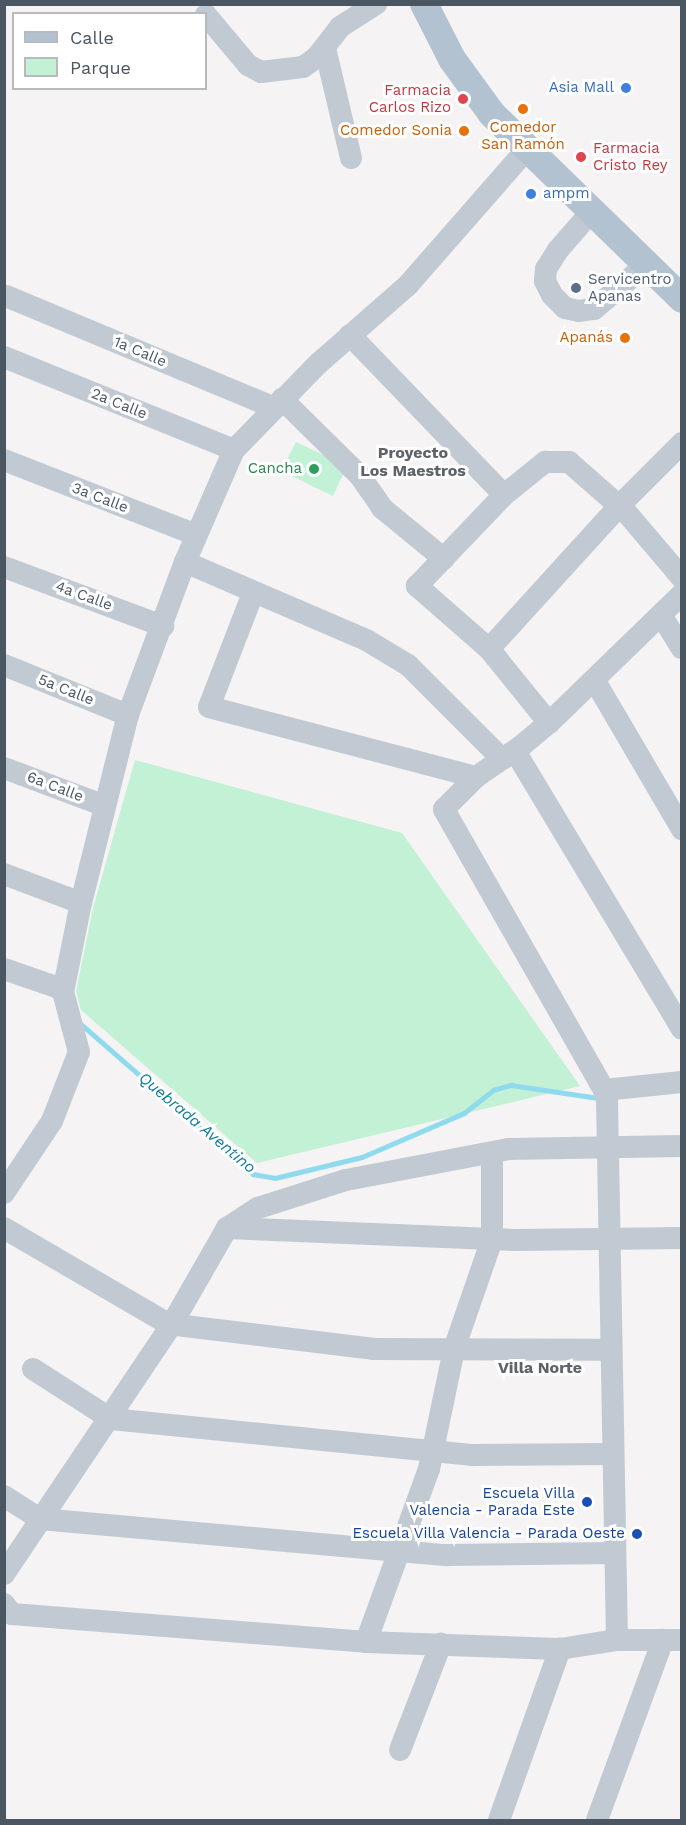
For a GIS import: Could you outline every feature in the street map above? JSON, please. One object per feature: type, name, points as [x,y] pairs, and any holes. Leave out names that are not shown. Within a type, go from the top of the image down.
[{"type":"main road","points":[[424,4],[459,68],[492,114],[681,299]]},
{"type":"street","points":[[207,17],[248,65],[261,72],[303,67],[325,48],[340,27],[376,4]]},
{"type":"street","points":[[325,48],[351,158]]},
{"type":"street","points":[[4,1193],[52,1121],[79,1052],[63,992],[81,903],[128,715],[185,562],[234,450],[278,403],[350,335],[408,285],[527,149]]},
{"type":"street","points":[[592,211],[558,250],[546,268],[545,281],[566,308],[579,311],[594,309],[647,264]]},
{"type":"street","name":"1a Calle","points":[[6,296],[278,403]]},
{"type":"street","points":[[350,335],[504,495]]},
{"type":"street","name":"2a Calle","points":[[4,357],[234,450]]},
{"type":"street","points":[[278,403],[360,476],[382,508],[444,558]]},
{"type":"street","points":[[489,649],[619,505],[681,443]]},
{"type":"street","name":"3a Calle","points":[[4,460],[196,535]]},
{"type":"street","points":[[549,723],[489,649],[417,586],[504,495],[545,462],[569,462],[619,505],[681,578]]},
{"type":"street","points":[[185,562],[252,593],[368,640],[408,665],[508,755],[681,1029]]},
{"type":"street","name":"4a Calle","points":[[4,567],[163,626]]},
{"type":"street","points":[[252,593],[209,707],[476,777]]},
{"type":"street","points":[[617,1640],[608,1148],[604,1090],[444,809],[476,777],[549,723],[595,681],[681,594]]},
{"type":"street","points":[[661,615],[681,648]]},
{"type":"street","name":"5a Calle","points":[[4,665],[128,715]]},
{"type":"street","points":[[595,681],[681,829]]},
{"type":"street","name":"6a Calle","points":[[4,768],[105,806]]},
{"type":"street","points":[[4,874],[81,903]]},
{"type":"street","points":[[4,969],[62,989],[63,992]]},
{"type":"street","points":[[604,1090],[681,1082]]},
{"type":"street","points":[[4,1574],[172,1324],[227,1228],[258,1208],[346,1180],[508,1149],[681,1146]]},
{"type":"street","points":[[366,1642],[429,1469],[454,1349],[492,1239],[492,1153]]},
{"type":"street","points":[[4,1228],[172,1324],[374,1349],[611,1350]]},
{"type":"street","points":[[227,1228],[492,1239],[681,1238]]},
{"type":"street","points":[[33,1369],[109,1418],[473,1455],[613,1454]]},
{"type":"street","points":[[4,1496],[40,1520],[447,1555],[615,1553]]},
{"type":"street","points":[[4,1604],[12,1614],[366,1642],[560,1649],[617,1640],[672,1640],[597,1821]]},
{"type":"street","points":[[400,1750],[441,1644]]},
{"type":"street","points":[[499,1821],[560,1649]]},
{"type":"green space","name":"Cancha","points":[[296,442],[347,466],[333,496],[281,471]]},
{"type":"green space","points":[[135,760],[402,833],[580,1086],[257,1163],[81,1010],[76,991],[93,908]]},
{"type":"waterway","name":"Quebrada Aventino","points":[[81,1024],[253,1174],[275,1178],[362,1157],[464,1113],[493,1090],[511,1085],[598,1098]]},
{"type":"place","name":"Asia Mall","points":[[626,88]]},
{"type":"place","name":"Farmacia Carlos Rizo","points":[[463,99]]},
{"type":"place","name":"Comedor San Ramón","points":[[523,109]]},
{"type":"place","name":"Comedor Sonia","points":[[464,131]]},
{"type":"place","name":"Farmacia Cristo Rey","points":[[581,157]]},
{"type":"place","name":"ampm","points":[[531,194]]},
{"type":"place","name":"Servicentro Apanas","points":[[576,288]]},
{"type":"place","name":"Apanás","points":[[625,338]]},
{"type":"place","name":"Cancha","points":[[314,469]]},
{"type":"place","name":"Escuela Villa Valencia - Parada Este","points":[[587,1502]]},
{"type":"place","name":"Escuela Villa Valencia - Parada Oeste","points":[[637,1534]]},
{"type":"district","name":"Proyecto Los Maestros","points":[[413,462]]},
{"type":"district","name":"Villa Norte","points":[[540,1368]]}]
